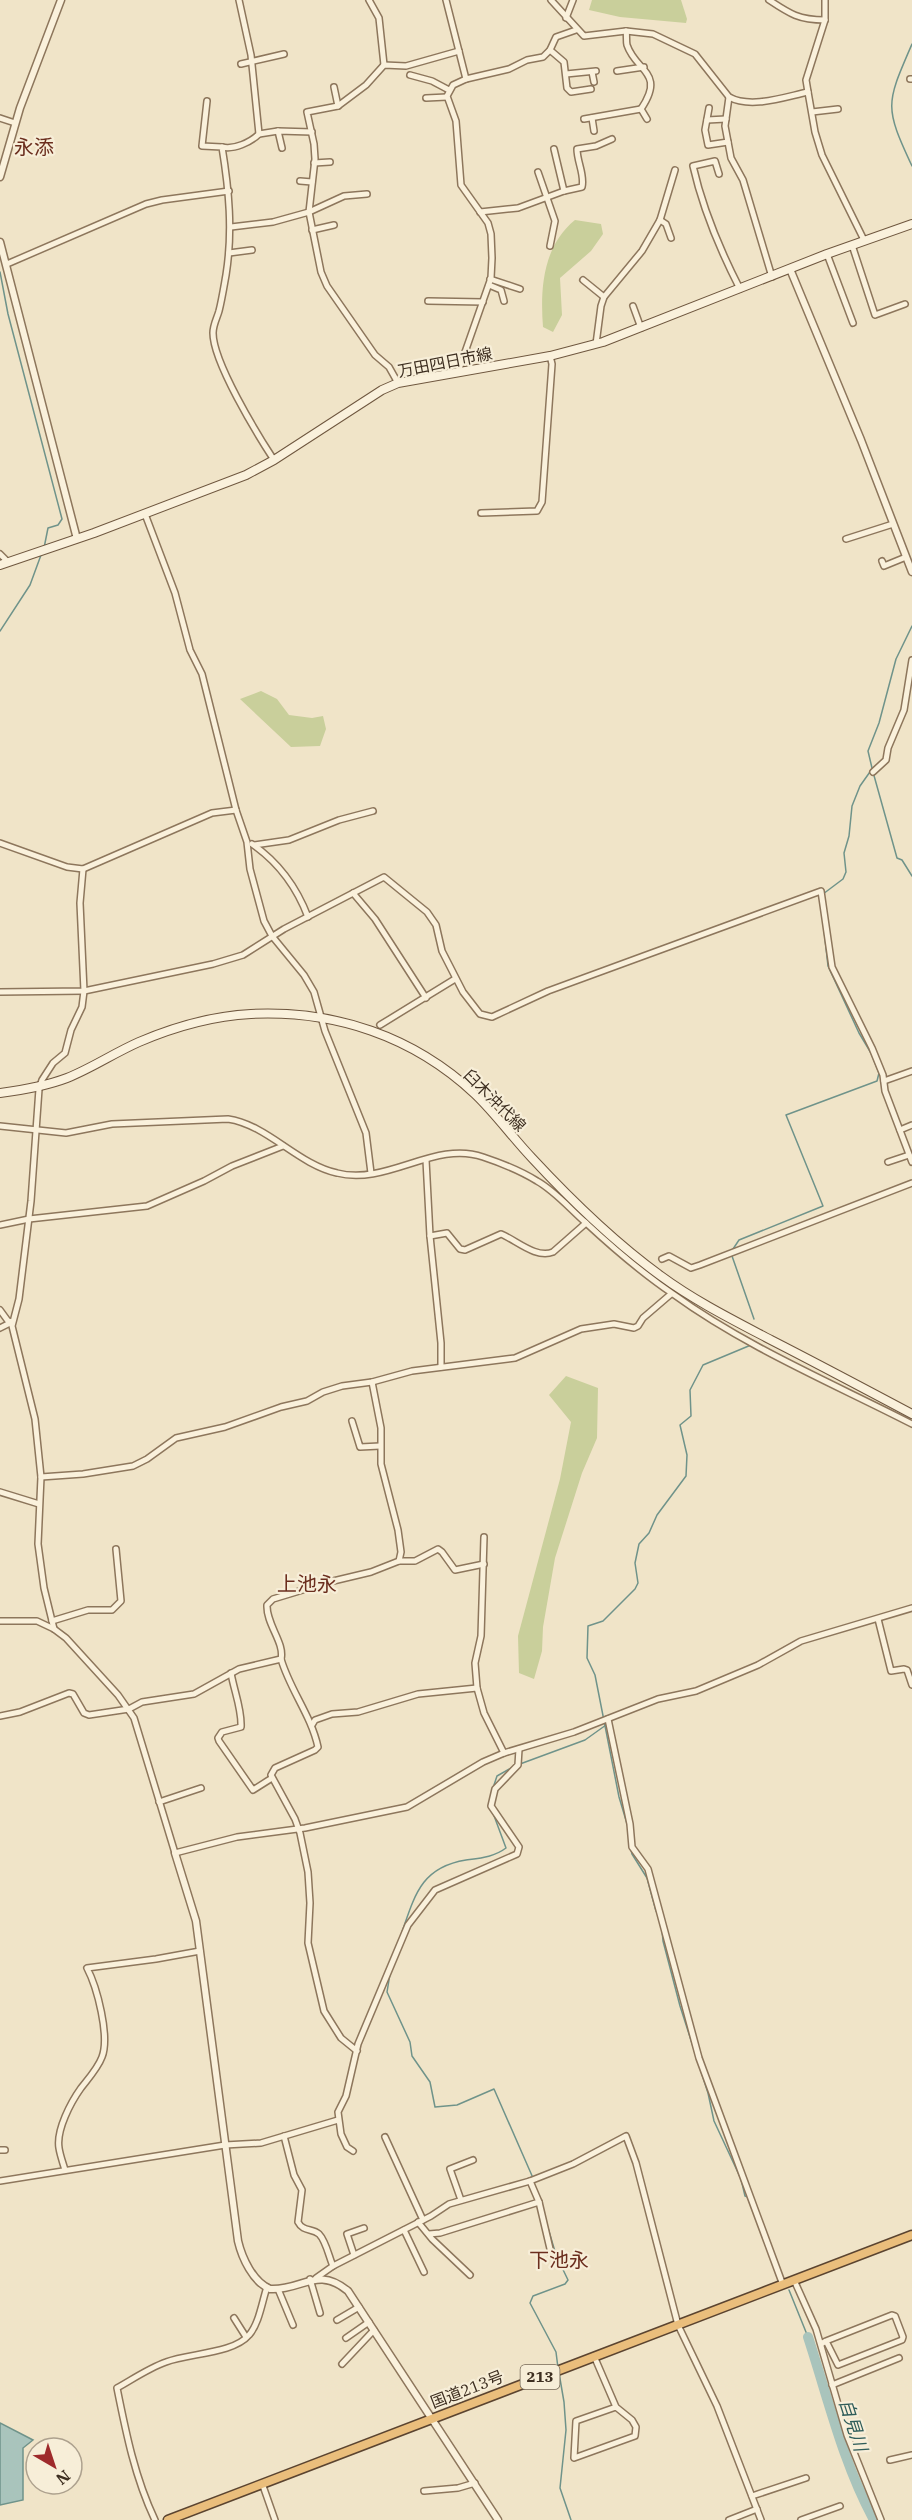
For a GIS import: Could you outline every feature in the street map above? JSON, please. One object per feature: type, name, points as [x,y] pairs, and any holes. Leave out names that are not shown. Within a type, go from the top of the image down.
[{"type":"highway","name":"国道213号","points":[[168,2520],[912,2235]]},
{"type":"main road","name":"万田四日市線","points":[[4,564],[223,485],[274,460],[382,390],[398,383],[550,357],[596,344],[827,254],[912,224]]},
{"type":"main road","name":"臼木沖代線","points":[[0,1093],[40,1086],[68,1077],[135,1044],[185,1026],[253,1014],[322,1017],[378,1032],[448,1072],[484,1103],[530,1156],[577,1203],[640,1259],[674,1285],[710,1308],[912,1414]]},
{"type":"street","points":[[0,177],[15,123],[61,0]]},
{"type":"street","points":[[239,0],[251,62],[259,134]]},
{"type":"street","points":[[369,0],[379,18],[384,65],[366,85],[338,106],[307,112],[312,132],[314,163],[309,212],[321,272],[327,285],[375,355],[389,367],[398,383]]},
{"type":"street","points":[[446,0],[466,79]]},
{"type":"street","points":[[551,0],[576,30],[584,36],[626,31],[653,34],[695,54],[729,97],[745,103],[808,92]]},
{"type":"street","points":[[566,18],[573,0]]},
{"type":"street","points":[[769,0],[794,16],[806,20],[825,20]]},
{"type":"street","points":[[825,0],[825,20],[806,80],[815,132],[822,155],[864,240]]},
{"type":"street","points":[[458,372],[489,282],[491,234],[488,223],[461,185],[456,121],[447,98],[453,85],[466,79],[509,69],[527,60],[543,57],[550,51],[556,37],[576,30]]},
{"type":"street","points":[[626,31],[627,45],[644,67],[650,81],[651,91],[641,109]]},
{"type":"street","points":[[384,65],[406,66],[459,51]]},
{"type":"street","points":[[550,51],[564,62],[567,88],[571,92],[591,89]]},
{"type":"street","points":[[241,64],[284,54]]},
{"type":"street","points":[[617,70],[644,67]]},
{"type":"street","points":[[566,74],[594,71],[594,82]]},
{"type":"street","points":[[410,75],[432,81],[450,90]]},
{"type":"street","points":[[334,87],[338,106]]},
{"type":"street","points":[[729,97],[726,119],[731,158],[743,180],[772,276]]},
{"type":"street","points":[[426,98],[447,98]]},
{"type":"street","points":[[207,101],[202,146],[238,146],[253,140],[259,134],[278,131],[312,132]]},
{"type":"street","points":[[709,108],[705,130],[708,145],[728,142]]},
{"type":"street","points":[[812,112],[838,108]]},
{"type":"street","points":[[584,119],[641,109]]},
{"type":"street","points":[[641,109],[647,119]]},
{"type":"street","points":[[0,118],[15,123]]},
{"type":"street","points":[[592,118],[594,131]]},
{"type":"street","points":[[707,120],[726,119]]},
{"type":"street","points":[[278,131],[282,148]]},
{"type":"street","points":[[480,212],[518,208],[564,191],[582,187],[584,182],[577,159],[577,149],[596,146],[612,139]]},
{"type":"street","points":[[222,147],[229,191],[231,227],[220,309],[213,333],[221,363],[249,422],[274,460]]},
{"type":"street","points":[[554,149],[564,191]]},
{"type":"street","points":[[719,174],[715,161],[693,166],[700,198],[711,228],[740,289]]},
{"type":"street","points":[[314,163],[330,162]]},
{"type":"street","points":[[596,344],[604,297],[642,250],[660,220],[675,171]]},
{"type":"street","points":[[538,172],[555,221],[550,246]]},
{"type":"street","points":[[300,181],[312,182]]},
{"type":"street","points":[[7,264],[146,204],[229,191]]},
{"type":"street","points":[[231,227],[273,222],[309,212],[344,196],[367,194]]},
{"type":"street","points":[[660,220],[666,224],[671,238]]},
{"type":"street","points":[[312,230],[334,225]]},
{"type":"street","points":[[0,242],[77,539]]},
{"type":"street","points":[[852,245],[875,315],[905,304]]},
{"type":"street","points":[[229,253],[252,250]]},
{"type":"street","points":[[827,254],[854,322]]},
{"type":"street","points":[[790,269],[861,440],[912,572]]},
{"type":"street","points":[[583,280],[604,297]]},
{"type":"street","points":[[489,282],[520,289]]},
{"type":"street","points":[[489,282],[501,290],[504,301]]},
{"type":"street","points":[[428,301],[483,302]]},
{"type":"street","points":[[633,306],[641,328]]},
{"type":"street","points":[[481,513],[537,511],[542,502],[552,364],[550,357]]},
{"type":"street","points":[[145,514],[175,592],[190,650],[202,674],[236,810],[247,842],[250,869],[264,921],[272,936],[308,981],[325,1031],[366,1133],[370,1173]]},
{"type":"street","points":[[846,539],[893,524]]},
{"type":"street","points":[[0,554],[4,564]]},
{"type":"street","points":[[882,561],[884,566],[906,557]]},
{"type":"street","points":[[873,772],[886,760],[888,748],[904,710],[912,660]]},
{"type":"street","points":[[0,843],[68,867],[82,869],[212,813],[236,810]]},
{"type":"street","points":[[254,845],[289,840],[339,820],[374,812]]},
{"type":"street","points":[[247,842],[254,845],[273,862],[288,879],[300,896],[308,917]]},
{"type":"street","points":[[54,1629],[39,1552],[41,1477],[34,1410],[14,1339],[12,1322],[19,1299],[29,1218],[40,1086],[53,1063],[65,1053],[69,1045],[71,1030],[82,1007],[84,991],[80,903],[82,869]]},
{"type":"street","points":[[0,992],[84,991],[213,964],[243,955],[272,936],[384,877],[417,903],[436,925],[442,951],[455,979],[475,1009],[480,1014],[492,1017],[548,992],[821,891],[832,967],[872,1048],[884,1081],[885,1091],[911,1158],[888,1162]]},
{"type":"street","points":[[353,893],[375,919],[426,998]]},
{"type":"street","points":[[380,1025],[455,979]]},
{"type":"street","points":[[884,1081],[912,1071]]},
{"type":"street","points":[[0,1126],[66,1133],[112,1124],[228,1119],[246,1124],[333,1172],[351,1175],[397,1169],[449,1154],[465,1153],[491,1160],[536,1180],[671,1294],[737,1335],[912,1424]]},
{"type":"street","points":[[900,1130],[912,1125]]},
{"type":"street","points":[[0,1225],[29,1218],[147,1206],[232,1166],[283,1146]]},
{"type":"street","points":[[426,1160],[441,1367]]},
{"type":"street","points":[[662,1259],[669,1256],[691,1268],[912,1183]]},
{"type":"street","points":[[430,1236],[447,1233],[460,1249],[465,1250],[501,1234],[548,1254],[586,1223]]},
{"type":"street","points":[[41,1477],[83,1474],[133,1466],[176,1438],[225,1427],[281,1407],[307,1401],[335,1389],[412,1371],[515,1358],[581,1329],[614,1324],[634,1328],[671,1294]]},
{"type":"street","points":[[0,1310],[8,1321],[12,1322]]},
{"type":"street","points":[[0,1328],[12,1322]]},
{"type":"street","points":[[372,1382],[381,1428],[382,1470],[398,1530],[401,1552],[399,1561]]},
{"type":"street","points":[[352,1421],[360,1447],[380,1446]]},
{"type":"street","points":[[0,1492],[39,1504]]},
{"type":"street","points":[[484,1538],[481,1636],[476,1663],[477,1688],[484,1713],[504,1753]]},
{"type":"street","points":[[52,1621],[87,1610],[112,1610],[119,1605],[121,1600],[116,1549]]},
{"type":"street","points":[[357,2051],[346,2044],[324,2011],[308,1943],[310,1912],[308,1872],[299,1829],[272,1778],[271,1772],[275,1767],[316,1749],[312,1725],[291,1689],[281,1659],[282,1651],[268,1619],[267,1608],[269,1601],[329,1581],[371,1572],[399,1561],[415,1562],[438,1549],[454,1570],[484,1564]]},
{"type":"street","points":[[175,1852],[237,1837],[299,1829],[407,1807],[483,1762],[504,1753],[608,1719],[658,1699],[696,1691],[758,1665],[801,1641],[878,1620],[912,1608]]},
{"type":"street","points":[[878,1620],[891,1671],[907,1670],[912,1685]]},
{"type":"street","points":[[0,1621],[37,1621],[54,1629],[106,1680],[134,1718],[193,1906],[240,2249],[258,2281],[267,2287],[278,2289],[313,2279],[449,2204],[530,2181],[573,2164],[626,2136],[636,2163],[678,2325],[717,2406],[761,2520]]},
{"type":"street","points":[[0,1716],[20,1712],[69,1693],[84,1713],[129,1709],[142,1702],[194,1694],[231,1673],[281,1659]]},
{"type":"street","points":[[231,1673],[241,1727],[222,1732],[218,1738],[219,1741],[253,1790],[272,1778]]},
{"type":"street","points":[[312,1725],[315,1720],[332,1714],[358,1712],[418,1694],[477,1688]]},
{"type":"street","points":[[608,1719],[630,1824],[632,1847],[648,1869],[699,2058],[783,2284]]},
{"type":"street","points":[[353,2151],[344,2141],[338,2112],[346,2096],[357,2051],[404,1932],[431,1893],[517,1854],[519,1847],[490,1806],[495,1789],[518,1765],[519,1749]]},
{"type":"street","points":[[159,1803],[201,1788]]},
{"type":"street","points":[[65,2170],[58,2146],[61,2128],[79,2091],[102,2057],[104,2048],[102,2011],[98,2006],[95,1983],[87,1968],[200,1951]]},
{"type":"street","points":[[0,2181],[225,2145],[261,2143],[338,2120]]},
{"type":"street","points":[[284,2136],[294,2175],[302,2190],[298,2222],[304,2229],[321,2236],[333,2266]]},
{"type":"street","points":[[385,2137],[420,2221],[429,2234],[470,2275]]},
{"type":"street","points":[[461,2200],[450,2169],[473,2160]]},
{"type":"street","points":[[530,2181],[539,2202],[551,2253]]},
{"type":"street","points":[[429,2234],[440,2233],[539,2202]]},
{"type":"street","points":[[354,2255],[347,2234],[364,2228]]},
{"type":"street","points":[[404,2230],[424,2272]]},
{"type":"street","points":[[313,2279],[339,2284],[348,2291],[498,2520]]},
{"type":"street","points":[[313,2279],[320,2313]]},
{"type":"street","points":[[794,2280],[824,2343],[836,2364],[902,2340],[903,2337],[895,2316],[892,2315],[824,2343]]},
{"type":"street","points":[[155,2520],[142,2493],[117,2388],[166,2362],[231,2346],[246,2337],[256,2322],[267,2287]]},
{"type":"street","points":[[278,2289],[293,2325]]},
{"type":"street","points":[[337,2320],[359,2307]]},
{"type":"street","points":[[234,2318],[246,2337]]},
{"type":"street","points":[[346,2338],[369,2322]]},
{"type":"street","points":[[342,2364],[374,2330]]},
{"type":"street","points":[[824,2343],[832,2385],[847,2435],[881,2520]]},
{"type":"street","points":[[594,2356],[603,2372],[616,2407],[632,2420],[636,2427],[635,2436],[574,2458],[576,2421],[616,2407]]},
{"type":"street","points":[[832,2385],[899,2358]]},
{"type":"street","points":[[890,2460],[912,2455]]},
{"type":"street","points":[[752,2496],[806,2478]]},
{"type":"street","points":[[262,2483],[275,2520]]},
{"type":"street","points":[[423,2491],[458,2488],[475,2483]]},
{"type":"street","points":[[801,2520],[840,2506]]},
{"type":"street","points":[[729,2520],[757,2509]]},
{"type":"green space","points":[[592,0],[681,0],[687,19],[686,23],[620,17],[589,10]]},
{"type":"green space","points":[[575,220],[601,224],[603,234],[591,251],[560,278],[562,315],[553,332],[543,327],[543,283],[556,242]]},
{"type":"green space","points":[[261,691],[277,699],[289,715],[312,718],[323,716],[326,729],[320,746],[291,747],[240,699]]},
{"type":"green space","points":[[566,1376],[598,1388],[597,1438],[582,1473],[555,1558],[543,1627],[542,1651],[534,1679],[519,1673],[518,1636],[560,1479],[571,1422],[549,1395]]},
{"type":"water","points":[[0,2423],[25,2436],[23,2448],[23,2500],[0,2505]]},
{"type":"waterway","points":[[912,44],[897,80],[892,105],[897,130],[912,166]]},
{"type":"waterway","points":[[0,272],[8,314],[62,519],[58,525],[48,528],[44,548]]},
{"type":"waterway","points":[[0,631],[30,585],[41,555]]},
{"type":"waterway","points":[[872,768],[868,751],[879,723],[896,659],[912,626]]},
{"type":"waterway","points":[[823,894],[843,879],[846,872],[844,853],[849,836],[852,806],[860,786],[872,769]]},
{"type":"waterway","points":[[873,772],[897,858],[902,860],[912,876]]},
{"type":"waterway","points":[[731,1252],[739,1240],[823,1206],[786,1115],[877,1081],[879,1073],[871,1053],[859,1033],[828,966],[823,921]]},
{"type":"waterway","points":[[732,1256],[754,1319]]},
{"type":"waterway","points":[[628,1827],[619,1797],[595,1675],[587,1658],[588,1626],[603,1621],[635,1589],[638,1583],[635,1563],[639,1544],[649,1533],[657,1515],[686,1476],[687,1455],[680,1425],[691,1416],[690,1390],[703,1365],[751,1345]]},
{"type":"waterway","points":[[520,1764],[585,1740],[606,1725]]},
{"type":"waterway","points":[[493,1788],[497,1776],[513,1767]]},
{"type":"waterway","points":[[402,1932],[416,1894],[430,1876],[451,1864],[487,1857],[506,1848],[493,1813]]},
{"type":"waterway","points":[[629,1841],[632,1854],[647,1878],[656,1911]]},
{"type":"waterway","points":[[662,1930],[680,2006],[708,2093],[714,2121],[741,2179],[745,2196],[748,2197]]},
{"type":"waterway","points":[[390,1974],[387,1992],[410,2042],[412,2056],[430,2082],[435,2107],[457,2105],[494,2089],[533,2178]]},
{"type":"waterway","points":[[548,2228],[556,2255],[568,2280],[565,2284],[533,2296],[530,2303],[556,2352],[558,2368]]},
{"type":"waterway","points":[[789,2290],[808,2337]]},
{"type":"waterway","name":"自見川","points":[[808,2337],[853,2476],[874,2520]]},
{"type":"waterway","points":[[559,2373],[566,2430],[560,2488],[571,2520]]},
{"type":"district","name":"永添","points":[[34,147]]},
{"type":"district","name":"上池永","points":[[307,1584]]},
{"type":"district","name":"下池永","points":[[559,2260]]}]
